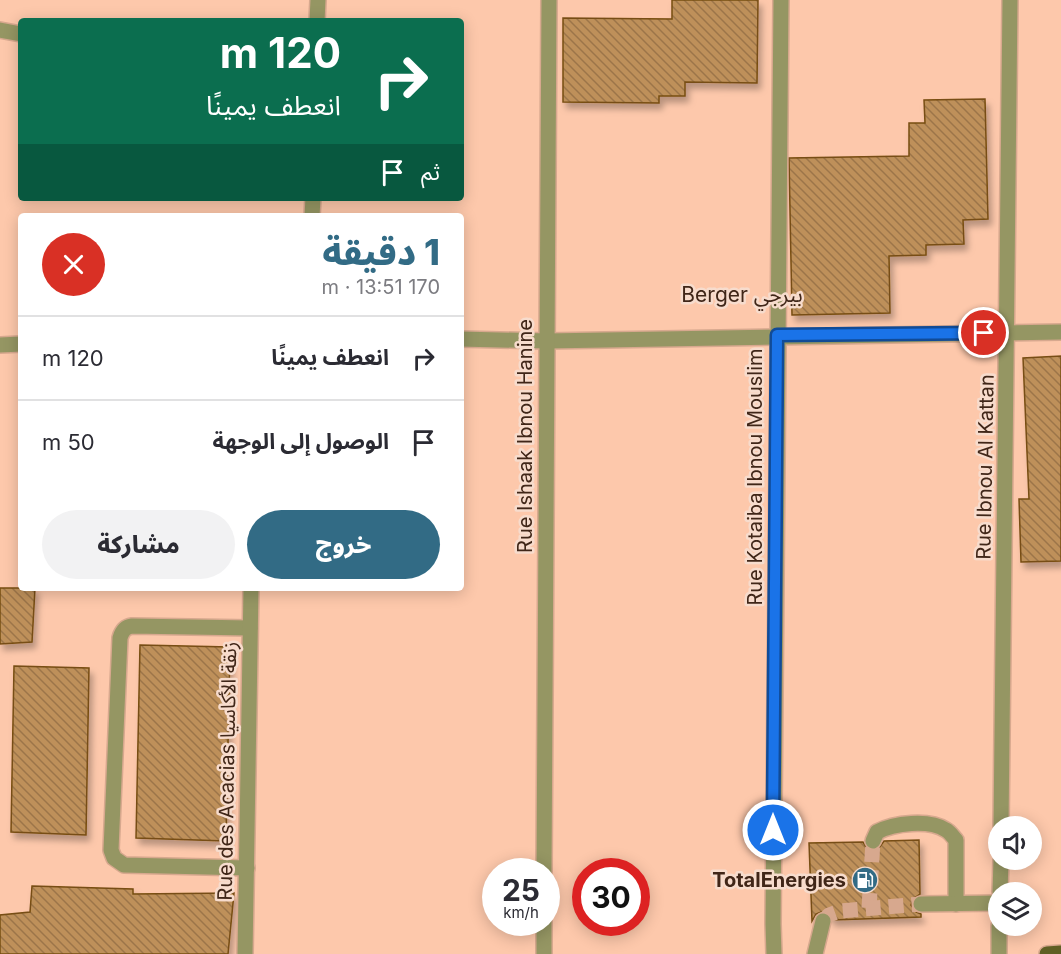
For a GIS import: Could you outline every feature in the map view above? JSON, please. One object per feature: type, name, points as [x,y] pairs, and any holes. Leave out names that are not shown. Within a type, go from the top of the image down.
[{"type":"main road","points":[[1047,954],[1061,953]]},
{"type":"street","points":[[317,18],[318,0]]},
{"type":"street","name":"Rue Ishaak Ibnou Hanine","points":[[544,858],[549,0]]},
{"type":"street","name":"Rue Kotaiba Ibnou Mouslim","points":[[774,954],[772,924],[781,0]]},
{"type":"street","name":"Rue Ibnou Al Kattan","points":[[1001,816],[1010,0]]},
{"type":"street","points":[[0,30],[18,33]]},
{"type":"street","points":[[464,339],[547,341],[777,335],[1061,332]]},
{"type":"street","points":[[0,345],[18,344]]},
{"type":"street","name":"Rue des Acacias زنقة الأكاسيا","points":[[245,954],[251,591]]},
{"type":"street","points":[[247,868],[124,865],[114,858],[111,850],[122,631],[132,626],[250,628]]},
{"type":"street","points":[[873,841],[877,832],[889,826],[930,824],[946,830],[956,840],[956,904]]},
{"type":"street","points":[[921,904],[988,903]]},
{"type":"street","points":[[815,954],[823,921]]},
{"type":"street","points":[[544,936],[544,954]]},
{"type":"street","points":[[999,936],[999,954]]},
{"type":"building","points":[[672,0],[758,0],[757,83],[685,82],[685,96],[659,96],[659,103],[563,102],[563,18],[672,19]]},
{"type":"building","points":[[985,99],[988,219],[963,220],[964,244],[926,245],[926,255],[889,256],[890,313],[792,315],[789,158],[909,156],[909,123],[925,123],[924,100]]},
{"type":"building","points":[[1061,356],[1061,561],[1021,562],[1019,499],[1029,499],[1023,358]]},
{"type":"building","points":[[0,588],[35,591],[32,642],[0,644]]},
{"type":"building","points":[[140,645],[230,647],[226,841],[136,838]]},
{"type":"building","points":[[14,666],[89,668],[86,835],[11,832]]},
{"type":"building","points":[[919,840],[920,894],[913,899],[911,905],[916,912],[921,914],[921,917],[832,920],[829,914],[821,912],[816,914],[812,921],[809,843],[863,842],[873,851],[879,848],[884,841]]},
{"type":"building","points":[[32,886],[133,889],[133,894],[234,893],[228,954],[0,954],[0,915],[30,912]]},
{"type":"tunnel","points":[[869,908],[873,841]]},
{"type":"tunnel","points":[[823,921],[829,915],[840,911],[921,904]]},
{"type":"place","name":"TotalEnergies","points":[[865,880]]},
{"type":"district","name":"Berger بيرجي","points":[[742,295]]},
{"type":"route","points":[[773,830],[777,335],[984,333]]}]
